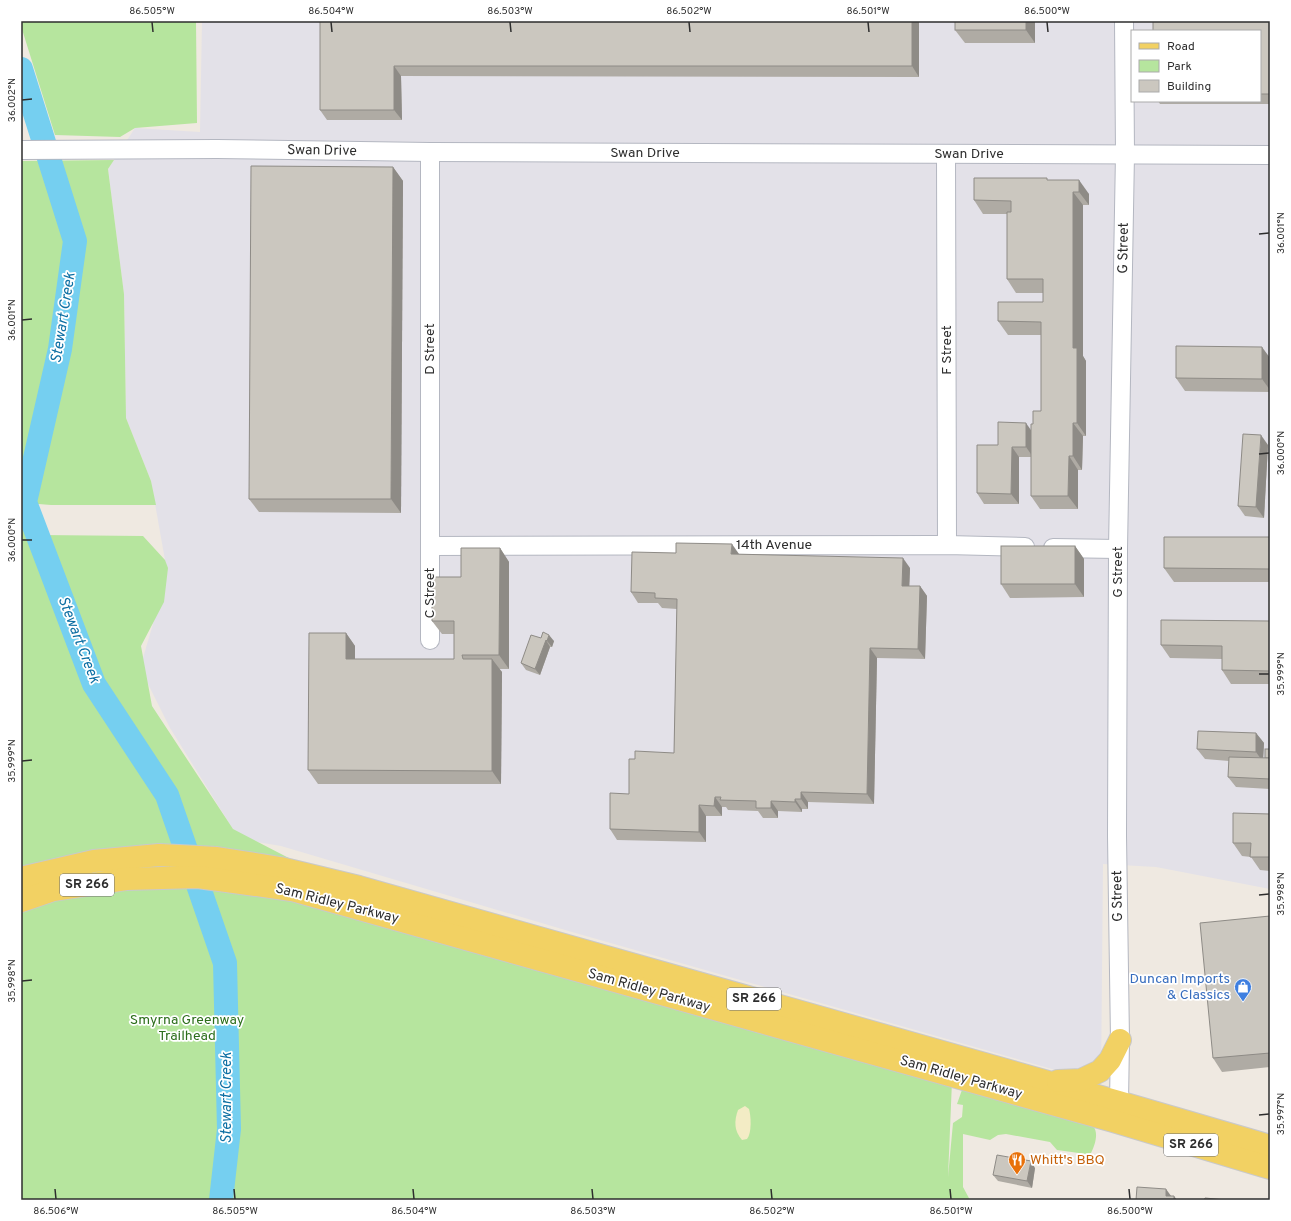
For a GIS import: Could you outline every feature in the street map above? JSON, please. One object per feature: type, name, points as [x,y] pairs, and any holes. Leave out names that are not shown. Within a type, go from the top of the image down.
[{"type":"main road","name":"Sam Ridley Parkway","points":[[21,878],[94,861],[167,855],[217,858],[280,868],[358,887],[1048,1081],[1116,1112],[1270,1168]]},
{"type":"main road","name":"Sam Ridley Parkway","points":[[21,901],[53,890],[126,879],[198,877],[292,890],[1116,1112],[1270,1146]]},
{"type":"main road","points":[[1048,1081],[1081,1080],[1100,1071],[1110,1060],[1120,1040]]},
{"type":"street","name":"G Street","points":[[1116,1112],[1120,1040],[1117,847],[1118,549],[1125,154],[1124,21]]},
{"type":"street","name":"Swan Drive","points":[[21,150],[217,149],[430,152],[1270,155]]},
{"type":"street","name":"D Street","points":[[430,152],[430,546]]},
{"type":"street","name":"F Street","points":[[946,154],[947,545]]},
{"type":"street","name":"14th Avenue","points":[[430,546],[947,545],[1118,549]]},
{"type":"street","name":"C Street","points":[[430,546],[430,640]]},
{"type":"shaded area","points":[[202,21],[1270,21],[1270,889],[1156,867],[1103,864],[1101,1083],[572,932],[281,846],[239,839],[170,728],[140,668],[153,624],[165,560],[151,481],[126,418],[124,294],[108,169],[135,128],[200,132]]},
{"type":"green space","points":[[21,21],[196,21],[197,123],[135,128],[120,137],[55,135],[21,26]]},
{"type":"green space","name":"Smyrna Greenway Trailhead","points":[[114,160],[108,169],[124,294],[126,418],[151,481],[156,505],[51,505],[26,503],[41,535],[143,536],[165,560],[168,568],[164,602],[141,646],[152,706],[233,829],[368,899],[952,1081],[948,1177],[953,1123],[962,1117],[963,1105],[957,1104],[963,1087],[1093,1126],[1096,1136],[1091,1153],[1086,1154],[1057,1150],[1050,1142],[1006,1134],[998,1135],[990,1140],[963,1134],[963,1187],[970,1200],[21,1200],[21,161]]},
{"type":"sand","points":[[745,1106],[749,1109],[751,1120],[749,1136],[747,1139],[742,1140],[737,1133],[735,1122],[738,1110]]},
{"type":"building","points":[[320,21],[912,21],[912,66],[394,66],[394,110],[320,110]]},
{"type":"building","points":[[955,21],[1026,21],[1026,30],[955,30]]},
{"type":"building","points":[[1153,21],[1270,21],[1270,94],[1261,94],[1261,30],[1153,30]]},
{"type":"building","points":[[251,166],[393,167],[391,499],[249,499]]},
{"type":"building","points":[[974,178],[1047,178],[1047,180],[1079,180],[1079,192],[1073,192],[1073,348],[1077,348],[1077,423],[1073,423],[1073,456],[1069,456],[1068,496],[1031,496],[1031,424],[1033,424],[1033,411],[1041,411],[1041,322],[998,321],[998,302],[1043,302],[1043,279],[1007,279],[1007,212],[1011,212],[1011,201],[974,200]]},
{"type":"building","points":[[1176,346],[1262,347],[1262,379],[1176,378]]},
{"type":"building","points":[[998,422],[1026,423],[1026,447],[1012,447],[1011,494],[977,493],[977,445],[998,445]]},
{"type":"building","points":[[1243,434],[1261,435],[1256,507],[1238,506]]},
{"type":"building","points":[[1164,537],[1270,537],[1270,569],[1164,568]]},
{"type":"building","points":[[676,543],[732,544],[731,554],[903,558],[902,586],[920,586],[918,649],[870,648],[867,794],[801,792],[801,799],[795,799],[795,802],[771,801],[771,808],[756,808],[756,801],[720,800],[721,797],[715,797],[714,806],[699,805],[699,832],[610,829],[610,793],[629,794],[629,759],[635,759],[635,751],[674,753],[677,599],[655,598],[655,593],[631,592],[632,552],[676,553]]},
{"type":"building","points":[[1001,546],[1075,546],[1075,584],[1001,584]]},
{"type":"building","points":[[461,548],[500,548],[499,655],[462,655],[463,659],[492,659],[492,771],[308,770],[309,633],[346,633],[346,659],[454,659],[454,621],[432,621],[432,577],[461,577]]},
{"type":"building","points":[[1161,620],[1270,621],[1270,671],[1222,670],[1222,646],[1161,645]]},
{"type":"building","points":[[543,632],[549,635],[535,669],[521,663],[531,635],[541,638]]},
{"type":"building","points":[[1198,731],[1256,733],[1256,752],[1197,749]]},
{"type":"building","points":[[1265,749],[1270,749],[1270,758],[1265,758]]},
{"type":"building","points":[[1229,757],[1270,758],[1270,779],[1228,777]]},
{"type":"building","points":[[1233,813],[1270,814],[1270,857],[1250,857],[1251,843],[1233,843]]},
{"type":"building","name":"Duncan Imports & Classics","points":[[1270,916],[1270,1053],[1213,1058],[1200,923]]},
{"type":"building","name":"Whitt's BBQ","points":[[997,1155],[1031,1161],[1027,1181],[993,1175]]},
{"type":"building","points":[[1137,1187],[1166,1189],[1166,1196],[1174,1196],[1174,1200],[1136,1200]]},
{"type":"building","points":[[1205,1198],[1226,1200],[1204,1200]]},
{"type":"waterway","name":"Stewart Creek","points":[[21,69],[75,241],[60,349],[25,502],[94,684],[167,795],[225,963],[229,1129],[221,1200]]},
{"type":"place","name":"Duncan Imports & Classics","points":[[1243,1002]]},
{"type":"place","name":"Whitt's BBQ","points":[[1017,1175]]}]
